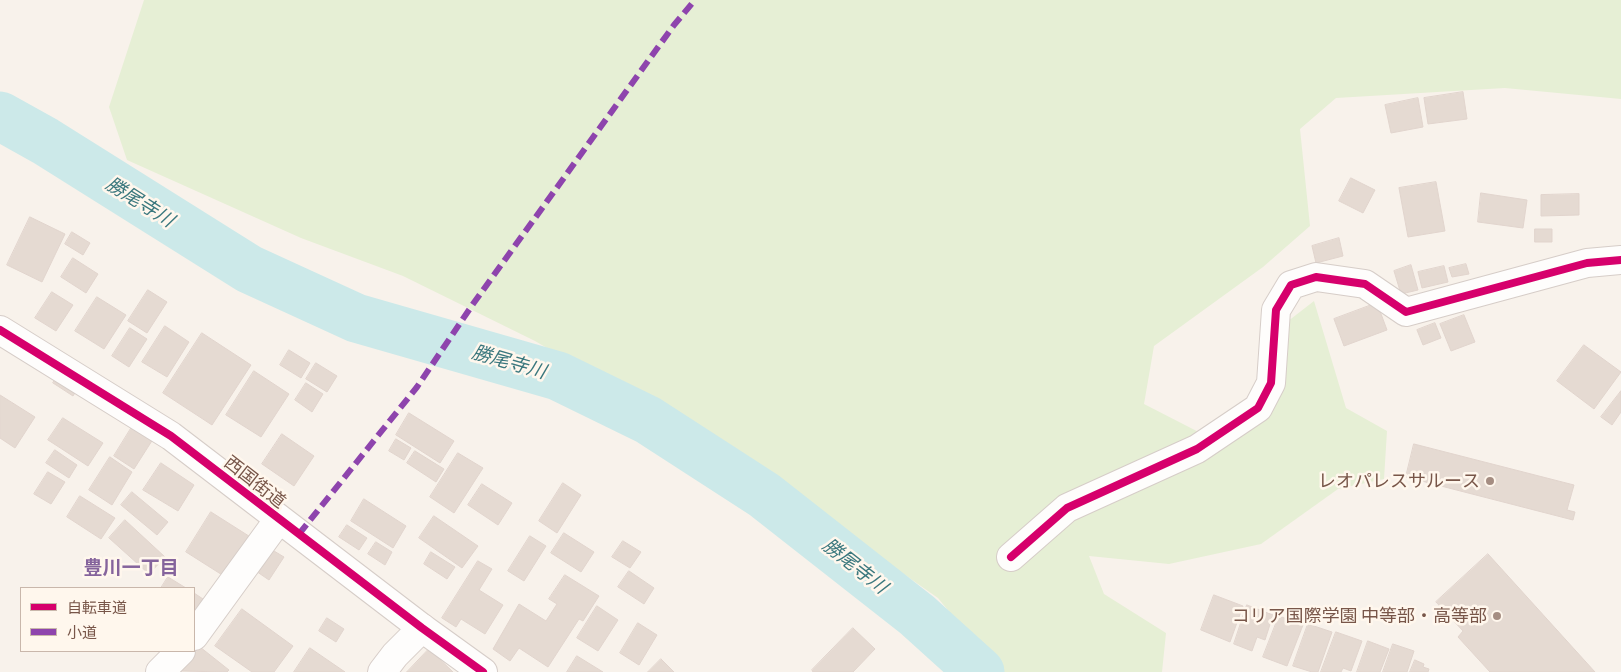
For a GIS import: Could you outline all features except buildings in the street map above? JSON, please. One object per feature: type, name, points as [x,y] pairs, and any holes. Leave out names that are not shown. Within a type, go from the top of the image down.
[{"type":"street","points":[[1011,557],[1067,508],[1197,449],[1258,408],[1271,383],[1276,310],[1291,285],[1316,276],[1365,284],[1406,312],[1587,263],[1621,260]]},
{"type":"street","name":"西国街道","points":[[0,330],[171,436],[482,672]]},
{"type":"street","points":[[195,635],[279,519]]},
{"type":"street","points":[[382,672],[395,655],[422,628]]},
{"type":"street","points":[[160,672],[180,652]]},
{"type":"green space","points":[[144,0],[1621,0],[1621,99],[1505,88],[1336,98],[1300,129],[1310,226],[1263,267],[1154,346],[1144,404],[1222,444],[1260,421],[1265,339],[1314,301],[1346,408],[1387,431],[1384,479],[1338,489],[1261,544],[1169,564],[1089,556],[1104,594],[1166,633],[1162,672],[998,672],[938,598],[746,464],[535,341],[403,276],[301,238],[127,160],[109,107]]},
{"type":"waterway","name":"勝尾寺川","points":[[0,116],[45,141],[249,269],[356,318],[558,376],[648,420],[764,495],[917,615],[980,672]]},
{"type":"marked path","points":[[299,534],[417,387],[473,304],[674,25],[695,0]]},
{"type":"cycle path","points":[[1011,557],[1067,508],[1197,449],[1258,408],[1271,383],[1276,310],[1291,285],[1316,277],[1365,284],[1406,312],[1587,263],[1621,260]]},
{"type":"cycle path","points":[[0,330],[171,436],[422,628],[483,672]]},
{"type":"place","name":"レオパレスサルース","points":[[1490,481]]},
{"type":"place","name":"コリア国際学園 中等部・高等部","points":[[1497,616]]},
{"type":"district","name":"豊川一丁目","points":[[131,568]]}]
